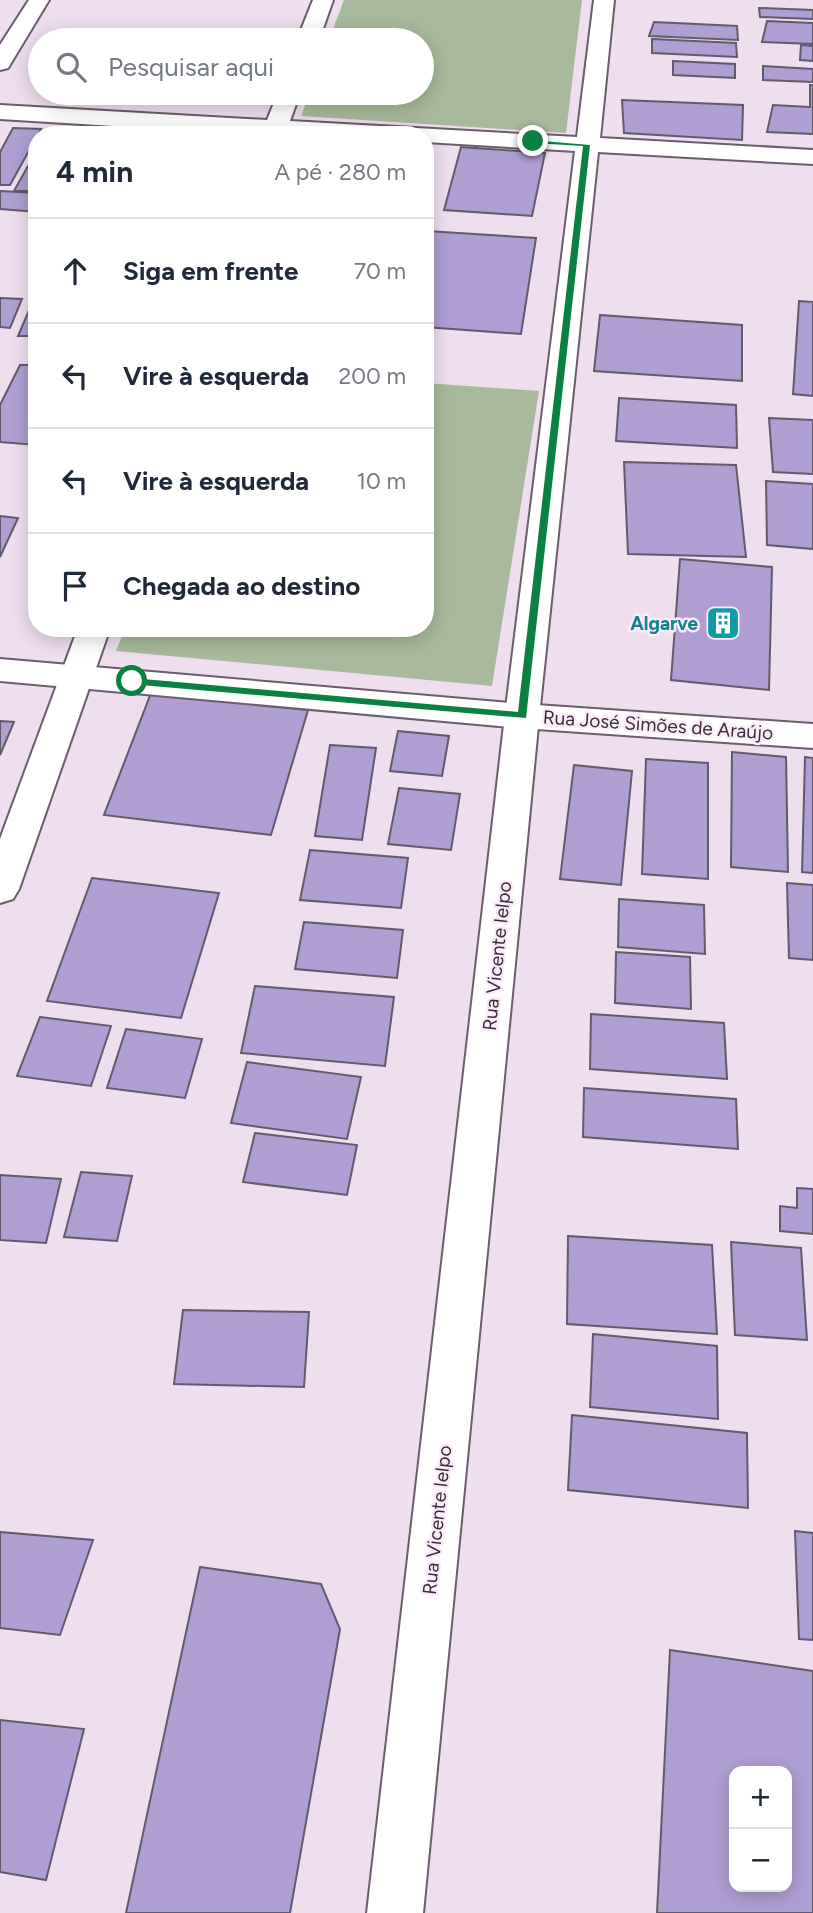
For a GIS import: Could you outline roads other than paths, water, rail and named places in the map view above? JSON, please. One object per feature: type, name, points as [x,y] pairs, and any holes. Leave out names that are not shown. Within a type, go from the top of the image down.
[{"type":"street","points":[[0,62],[39,0]]},
{"type":"street","points":[[312,28],[323,0]]},
{"type":"street","name":"Rua Vicente Ielpo","points":[[395,1913],[522,716],[604,0]]},
{"type":"street","points":[[277,126],[284,105]]},
{"type":"street","points":[[0,112],[214,126]]},
{"type":"street","points":[[434,136],[813,157]]},
{"type":"street","points":[[0,889],[91,637]]},
{"type":"street","name":"Rua José Simões de Araújo","points":[[0,670],[522,716],[813,736]]},
{"type":"place","name":"Algarve","points":[[723,623]]}]
